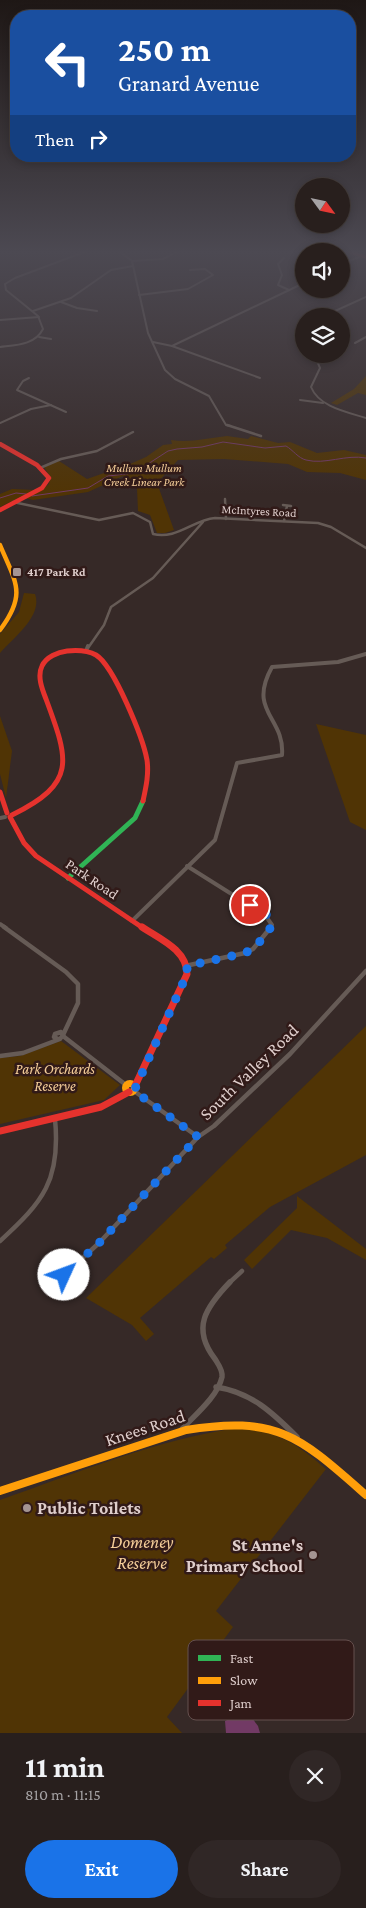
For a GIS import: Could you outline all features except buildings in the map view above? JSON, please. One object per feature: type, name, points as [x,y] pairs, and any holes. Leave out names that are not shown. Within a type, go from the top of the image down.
[{"type":"street","points":[[39,337],[42,332]]},
{"type":"street","points":[[148,332],[167,372],[208,396],[224,424],[261,436]]},
{"type":"street","points":[[172,346],[202,332]]},
{"type":"street","points":[[0,347],[25,343],[39,337],[51,339]]},
{"type":"street","points":[[355,343],[366,337]]},
{"type":"street","points":[[153,342],[172,346],[260,378]]},
{"type":"street","points":[[317,363],[319,371],[311,390],[316,397],[325,403]]},
{"type":"street","points":[[30,378],[22,381],[17,390],[66,412]]},
{"type":"street","points":[[300,400],[325,403],[366,418]]},
{"type":"street","points":[[0,423],[20,415],[34,406],[52,405]]},
{"type":"street","points":[[40,468],[61,459],[97,451],[132,432]]},
{"type":"street","points":[[0,444],[40,468],[49,478],[45,486],[38,491],[0,510]]},
{"type":"street","points":[[225,499],[226,519]]},
{"type":"street","name":"McIntyres Road","points":[[16,501],[99,520],[133,513],[150,522],[153,534],[159,536],[171,535],[195,526],[206,519],[324,524],[366,548]]},
{"type":"street","points":[[284,521],[285,506],[291,506]]},
{"type":"street","points":[[86,651],[94,636],[104,625],[111,607],[134,593],[153,578],[195,526]]},
{"type":"street","points":[[0,545],[19,593],[14,613],[0,630]]},
{"type":"street","points":[[7,816],[35,805],[48,796],[61,780],[65,768],[66,753],[41,686],[39,675],[41,667],[49,657],[60,653],[86,651],[101,658],[110,666],[136,722],[147,752],[146,789],[140,811],[135,818],[68,878]]},
{"type":"street","points":[[132,921],[214,840],[236,763],[280,756],[283,752],[281,742],[265,713],[262,700],[265,681],[272,667],[338,662],[366,654]]},
{"type":"street","name":"Park Road","points":[[0,792],[7,816],[32,852],[182,954],[186,966]]},
{"type":"street","points":[[0,1131],[101,1107],[117,1099],[130,1088],[142,1072],[184,978],[186,966],[245,953],[253,949],[272,925],[266,914],[187,866]]},
{"type":"street","points":[[0,924],[70,975],[78,984],[78,1003],[60,1036],[16,1054],[0,1056]]},
{"type":"street","name":"South Valley Road","points":[[64,1275],[99,1243],[198,1137],[214,1126],[290,1054],[366,971]]},
{"type":"street","points":[[60,1036],[198,1137]]},
{"type":"street","points":[[0,1241],[32,1212],[46,1189],[55,1166],[59,1141],[55,1119]]},
{"type":"street","points":[[179,1432],[216,1387],[222,1376],[221,1368],[204,1342],[204,1316],[210,1303],[242,1271]]},
{"type":"street","name":"Knees Road","points":[[216,1387],[233,1388],[253,1397],[300,1440],[366,1495]]},
{"type":"street","name":"Knees Road","points":[[0,1491],[208,1424],[251,1422],[275,1427],[300,1440]]},
{"type":"green space","points":[[366,376],[366,395],[358,393],[337,405],[331,403],[354,389]]},
{"type":"green space","name":"Mullum Mullum Creek Linear Park","points":[[227,436],[248,439],[251,436],[278,443],[290,442],[317,453],[344,450],[366,455],[366,480],[340,473],[307,472],[288,464],[224,459],[178,460],[157,483],[174,530],[165,533],[157,533],[150,515],[138,511],[137,488],[123,476],[88,492],[33,500],[25,498],[48,485],[51,478],[44,467],[59,461],[87,479],[146,457],[163,445],[172,444],[171,440],[192,441]]},
{"type":"green space","points":[[12,489],[35,490],[0,507],[0,494]]},
{"type":"green space","points":[[24,593],[35,594],[35,610],[26,626],[0,653],[0,634],[19,612]]},
{"type":"green space","points":[[0,716],[12,751],[6,798],[0,774]]},
{"type":"green space","points":[[316,724],[366,735],[366,830],[350,822]]},
{"type":"green space","points":[[366,1026],[366,1155],[270,1207],[225,1245],[227,1248],[214,1259],[211,1257],[140,1318],[154,1334],[146,1341],[132,1325],[86,1298]]},
{"type":"green space","name":"Park Orchards Reserve","points":[[61,1041],[120,1085],[104,1100],[0,1124],[0,1058],[20,1056]]},
{"type":"green space","points":[[297,1196],[366,1249],[366,1260],[327,1238],[291,1230],[252,1269],[244,1260],[297,1208]]},
{"type":"green space","name":"Domeney Reserve","points":[[237,1428],[264,1432],[295,1445],[326,1469],[216,1611],[233,1627],[223,1640],[188,1640],[188,1688],[167,1717],[182,1733],[0,1733],[0,1500],[146,1449],[206,1433]]},
{"type":"shaded area","points":[[254,1720],[260,1733],[226,1733],[225,1721]]},
{"type":"waterway","points":[[32,496],[88,488],[108,476],[134,473],[168,451],[202,447],[223,442],[265,448],[286,446],[300,458],[313,461],[328,461],[351,457],[366,458]]},
{"type":"waterway","points":[[0,498],[16,493],[26,494]]},
{"type":"traffic: fast","points":[[68,878],[135,818],[143,801]]},
{"type":"traffic: slow","points":[[0,545],[17,589],[15,607],[0,630]]},
{"type":"traffic: slow","points":[[130,1083],[135,1088],[130,1093],[125,1088],[130,1083]]},
{"type":"traffic: slow","points":[[0,1491],[186,1430],[217,1425],[243,1424],[265,1427],[285,1434],[304,1444],[366,1495]]},
{"type":"traffic: jam","points":[[0,444],[37,465],[49,478],[42,488],[0,510]]},
{"type":"traffic: jam","points":[[12,815],[33,805],[48,794],[58,783],[63,772],[64,758],[61,743],[42,686],[40,673],[42,665],[49,658],[61,652],[76,650],[87,651],[97,655],[105,662],[116,681],[145,751],[148,773],[143,801]]},
{"type":"traffic: jam","points":[[0,792],[7,813]]},
{"type":"traffic: jam","points":[[10,817],[24,843],[36,856],[179,952],[187,964],[187,974],[135,1086]]},
{"type":"traffic: jam","points":[[0,1131],[101,1107],[129,1092]]},
{"type":"place","name":"417 Park Rd","points":[[17,572]]},
{"type":"place","name":"Public Toilets","points":[[27,1508]]},
{"type":"place","name":"St Anne's Primary School","points":[[313,1555]]},
{"type":"route","points":[[64,1275],[99,1243],[187,1151],[198,1137],[134,1091],[135,1086],[147,1064],[187,974],[187,966],[245,953],[253,949],[269,931],[272,925],[270,919],[266,914],[250,905]]}]
